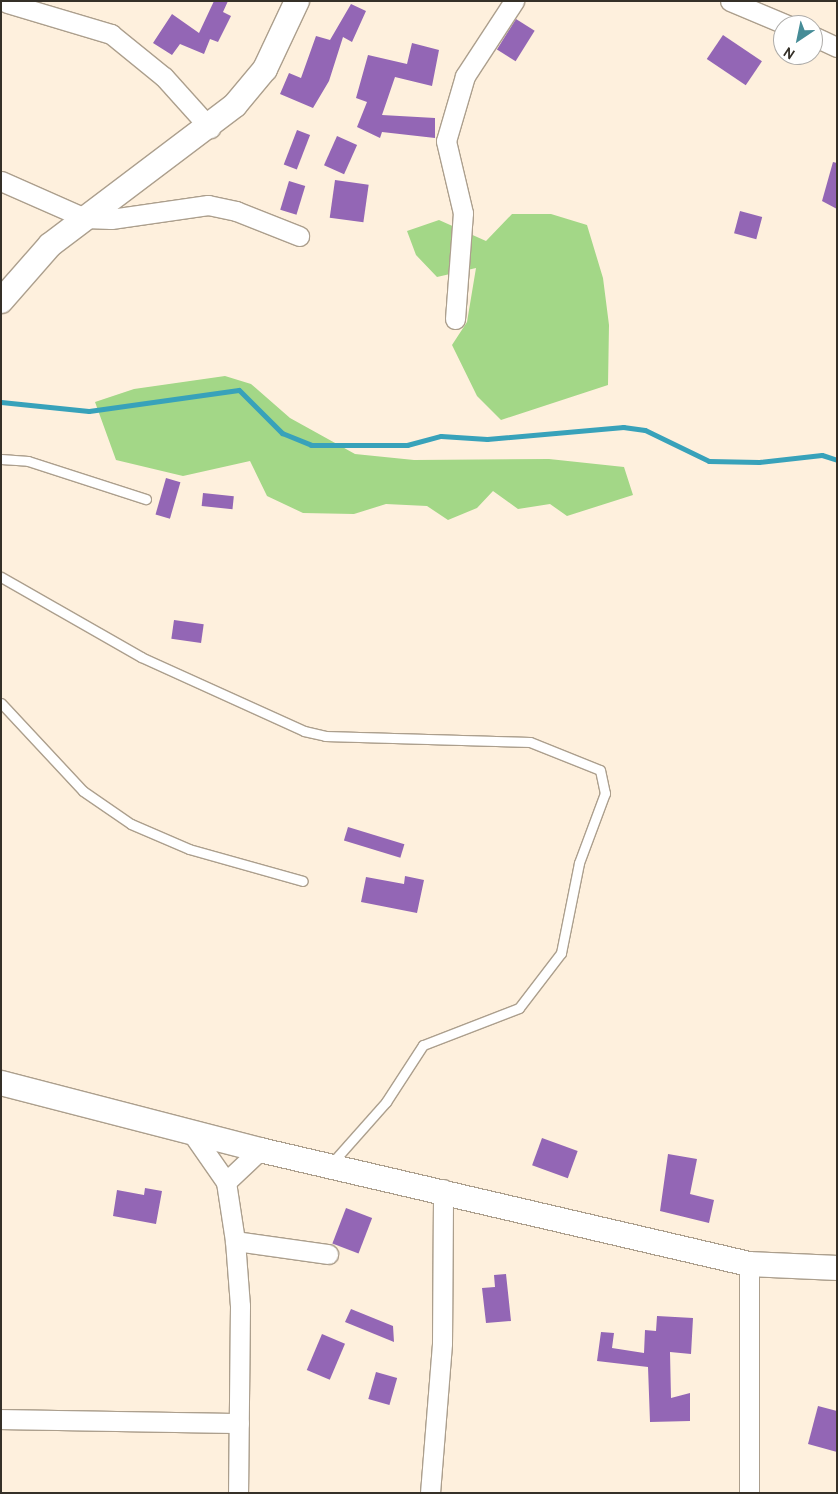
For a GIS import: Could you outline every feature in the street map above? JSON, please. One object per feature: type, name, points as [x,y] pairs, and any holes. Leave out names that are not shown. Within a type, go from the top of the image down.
[{"type":"street","points":[[1,301],[50,245],[210,128],[252,88],[278,46],[297,1]]},
{"type":"street","points":[[455,319],[463,213],[446,141],[466,76],[514,1]]},
{"type":"street","points":[[730,1],[773,19]]},
{"type":"street","points":[[5,6],[111,34],[164,77],[210,128]]},
{"type":"street","points":[[823,41],[837,47]]},
{"type":"street","points":[[1,181],[85,218],[111,219],[208,205],[236,211],[299,236]]},
{"type":"street","points":[[1,1083],[260,1150],[443,1190],[749,1264],[837,1268]]},
{"type":"street","points":[[192,1133],[226,1182],[236,1241],[239,1423],[238,1493]]},
{"type":"street","points":[[226,1182],[260,1150]]},
{"type":"street","points":[[430,1493],[442,1343],[443,1190]]},
{"type":"street","points":[[236,1241],[328,1254]]},
{"type":"street","points":[[749,1264],[750,1493]]},
{"type":"street","points":[[1,1419],[239,1423]]},
{"type":"lane","points":[[1,459],[28,461],[146,499]]},
{"type":"lane","points":[[1,577],[141,657],[304,731],[325,736],[530,742],[600,770],[605,793],[579,863],[561,953],[519,1008],[423,1045],[386,1102],[330,1165]]},
{"type":"lane","points":[[1,703],[83,791],[130,824],[189,848],[303,881]]},
{"type":"green space","points":[[512,214],[551,214],[587,225],[603,278],[609,325],[608,385],[501,420],[477,396],[452,345],[467,322],[476,268],[437,277],[416,255],[407,231],[439,220],[486,241]]},
{"type":"green space","points":[[225,376],[251,384],[290,418],[355,454],[414,460],[549,459],[624,467],[633,495],[567,516],[550,504],[518,509],[493,491],[477,508],[448,520],[427,506],[386,504],[354,514],[303,513],[267,496],[250,461],[183,476],[116,460],[95,402],[134,389]]},
{"type":"building","points":[[214,1],[228,1],[223,12],[231,16],[218,42],[210,39],[204,54],[180,44],[172,55],[153,43],[172,14],[199,33]]},
{"type":"building","points":[[351,4],[366,11],[352,42],[343,37],[329,81],[313,108],[280,94],[289,73],[301,78],[316,36],[330,40]]},
{"type":"building","points":[[516,19],[535,31],[516,61],[497,50]]},
{"type":"building","points":[[723,35],[762,61],[746,85],[707,59]]},
{"type":"building","points":[[412,43],[439,50],[432,86],[395,77],[382,115],[435,118],[435,138],[382,132],[380,138],[357,127],[367,102],[356,98],[368,55],[407,64]]},
{"type":"building","points":[[297,130],[310,135],[297,170],[284,165]]},
{"type":"building","points":[[337,136],[357,145],[344,174],[324,165]]},
{"type":"building","points":[[833,162],[837,163],[837,209],[822,201]]},
{"type":"building","points":[[335,180],[369,185],[363,222],[330,218]]},
{"type":"building","points":[[289,181],[305,186],[296,215],[280,210]]},
{"type":"building","points":[[740,211],[762,217],[756,239],[734,233]]},
{"type":"building","points":[[166,478],[180,482],[170,519],[156,515]]},
{"type":"building","points":[[203,493],[234,496],[232,509],[202,506]]},
{"type":"building","points":[[174,620],[204,624],[201,643],[171,639]]},
{"type":"building","points":[[348,827],[404,844],[400,858],[344,840]]},
{"type":"building","points":[[405,876],[424,880],[417,913],[361,902],[366,877],[404,884]]},
{"type":"building","points":[[542,1138],[578,1151],[568,1178],[532,1165]]},
{"type":"building","points":[[668,1154],[697,1159],[690,1194],[714,1200],[709,1223],[660,1211]]},
{"type":"building","points":[[145,1188],[162,1191],[156,1224],[113,1216],[117,1190],[144,1195]]},
{"type":"building","points":[[346,1208],[372,1218],[359,1254],[332,1243]]},
{"type":"building","points":[[506,1274],[511,1321],[486,1323],[482,1288],[495,1287],[494,1275]]},
{"type":"building","points":[[351,1309],[393,1326],[394,1342],[345,1322]]},
{"type":"building","points":[[657,1316],[693,1318],[691,1354],[670,1352],[671,1398],[690,1393],[690,1421],[650,1422],[648,1367],[597,1361],[601,1332],[614,1333],[612,1348],[644,1353],[645,1330],[656,1331]]},
{"type":"building","points":[[322,1334],[345,1344],[330,1380],[307,1370]]},
{"type":"building","points":[[376,1372],[397,1378],[389,1405],[368,1399]]},
{"type":"building","points":[[818,1406],[837,1411],[837,1452],[808,1444]]},
{"type":"waterway","points":[[1,402],[89,411],[239,390],[282,433],[311,445],[407,445],[441,436],[487,439],[623,427],[645,430],[709,461],[759,462],[822,455],[837,460]]}]
